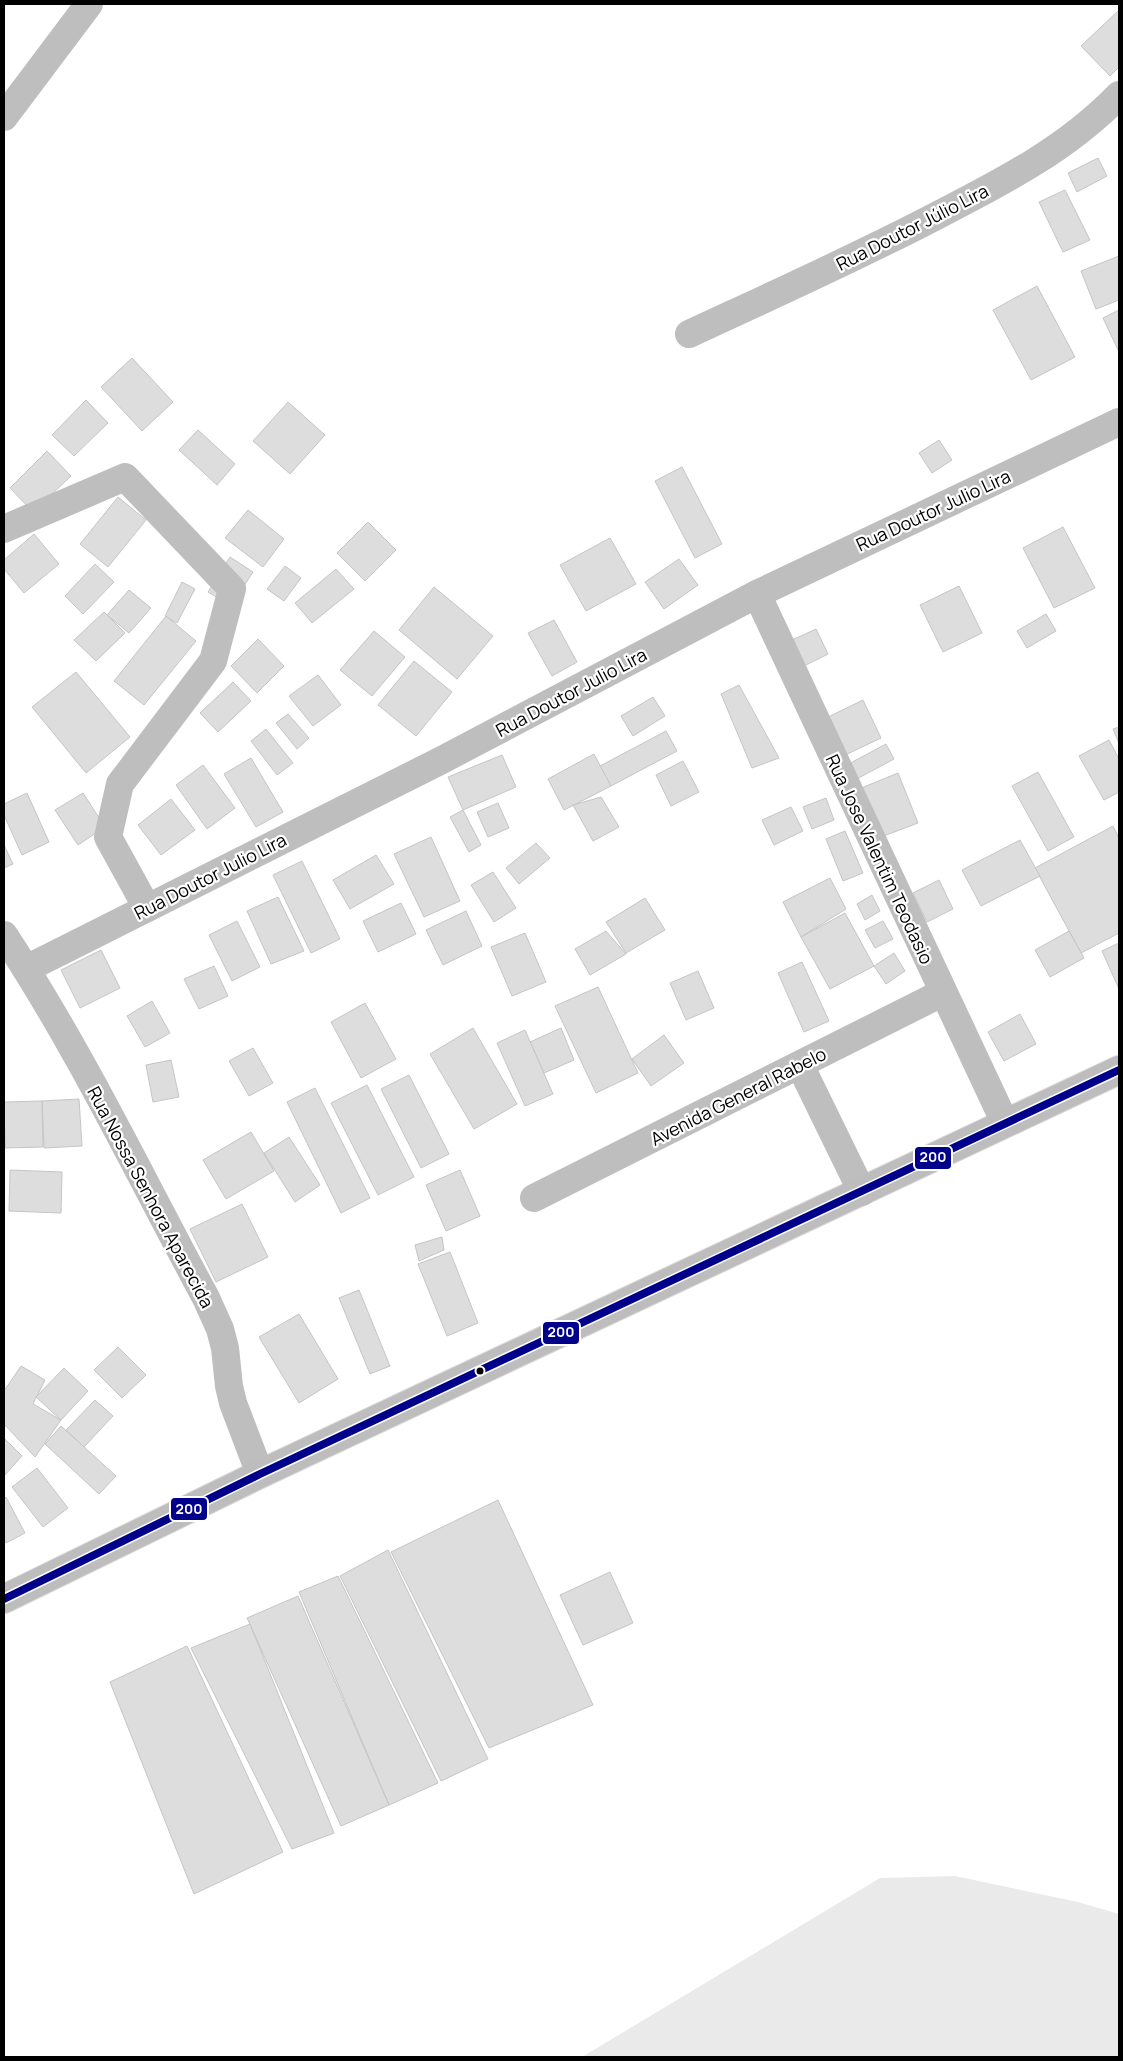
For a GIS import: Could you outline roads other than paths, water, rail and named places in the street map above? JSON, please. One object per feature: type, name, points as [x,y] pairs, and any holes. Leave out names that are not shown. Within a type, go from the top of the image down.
[{"type":"main road","points":[[4,1599],[260,1474],[1119,1070]]},
{"type":"street","points":[[4,117],[89,4]]},
{"type":"street","name":"Rua Doutor Júlio Lira","points":[[689,334],[852,259],[999,184],[1063,145],[1119,96]]},
{"type":"street","name":"Rua Doutor Julio Lira","points":[[26,969],[440,762],[757,594],[1119,422]]},
{"type":"street","points":[[4,529],[125,477],[232,589],[213,661],[120,784],[108,837],[147,908]]},
{"type":"street","name":"Rua Jose Valentim Teodasio","points":[[757,594],[1004,1123]]},
{"type":"street","name":"Rua Nossa Senhora Aparecida","points":[[4,935],[26,969],[99,1097],[206,1298],[226,1348],[229,1386],[260,1474]]},
{"type":"street","name":"Avenida General Rabelo","points":[[534,1198],[942,993]]},
{"type":"street","points":[[800,1065],[862,1192]]}]
